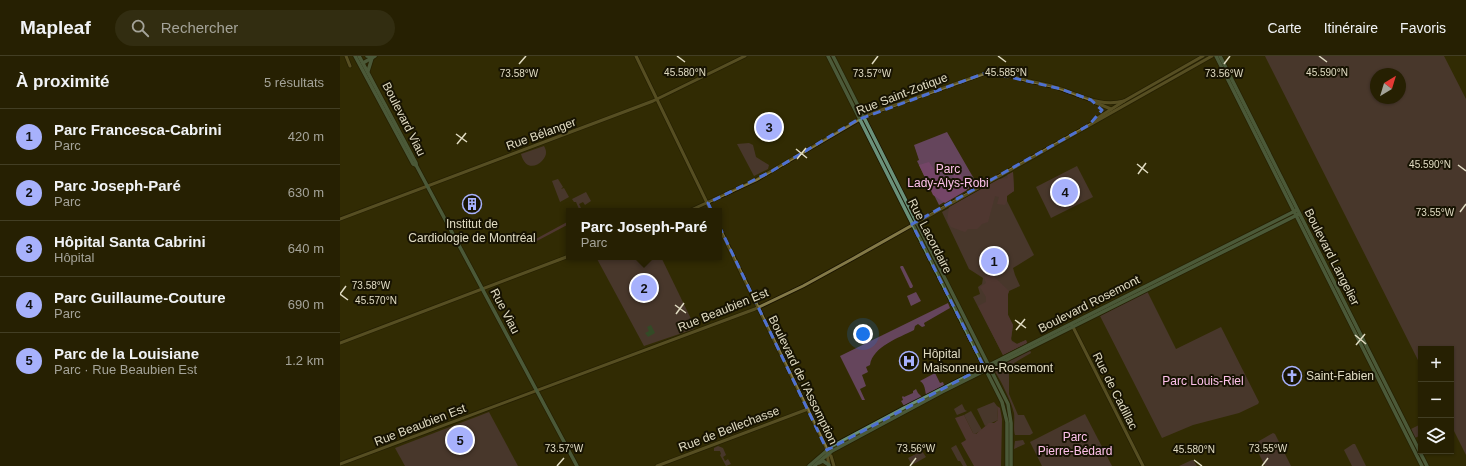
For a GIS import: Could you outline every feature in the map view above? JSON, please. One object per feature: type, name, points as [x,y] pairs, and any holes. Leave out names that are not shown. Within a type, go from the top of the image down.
[{"type":"main road","name":"Boulevard Viau","points":[[355,56],[368,72],[416,162],[416,166]]},
{"type":"main road","name":"Boulevard Viau","points":[[359,56],[361,64],[413,164],[416,166]]},
{"type":"main road","points":[[367,56],[374,56]]},
{"type":"main road","points":[[361,64],[374,56]]},
{"type":"main road","points":[[368,72],[374,56]]},
{"type":"main road","name":"Rue Lacordaire","points":[[828,56],[1006,411],[1007,466]]},
{"type":"main road","name":"Rue Lacordaire","points":[[833,56],[1008,404],[1011,415],[1011,466]]},
{"type":"main road","name":"Boulevard Langelier","points":[[1216,56],[1427,466]]},
{"type":"main road","name":"Boulevard Langelier","points":[[1220,56],[1296,213],[1422,466]]},
{"type":"main road","name":"Rue Viau","points":[[416,166],[577,466]]},
{"type":"main road","name":"Boulevard Rosemont","points":[[809,466],[828,452],[985,369],[1296,213]]},
{"type":"main road","points":[[962,324],[966,322]]},
{"type":"main road","name":"Boulevard Rosemont","points":[[815,465],[828,452]]},
{"type":"main road","points":[[815,465],[823,461],[829,465]]},
{"type":"street","points":[[346,56],[350,66]]},
{"type":"street","points":[[636,56],[710,208]]},
{"type":"street","name":"Rue Bélanger","points":[[340,219],[598,123],[657,99],[744,56]]},
{"type":"street","name":"Rue Beaubien Est","points":[[1090,124],[1124,101],[1203,56]]},
{"type":"street","name":"Rue Beaubien Est","points":[[340,464],[758,307],[803,286],[1212,56]]},
{"type":"street","name":"Rue Saint-Zotique","points":[[696,208],[775,169],[864,116],[988,72],[1058,88],[1091,100],[1110,104]]},
{"type":"street","name":"Rue Saint-Zotique","points":[[1091,100],[1116,111]]},
{"type":"street","name":"Rue Beaubien Est","points":[[1110,104],[1124,101]]},
{"type":"street","points":[[1098,104],[1102,110],[1100,116]]},
{"type":"street","name":"Boulevard de l'Assomption","points":[[722,233],[831,456],[834,466]]},
{"type":"street","points":[[340,342],[566,257]]},
{"type":"street","name":"Rue de Cadillac","points":[[1072,325],[1143,466]]},
{"type":"street","name":"Rue de Bellechasse","points":[[657,466],[808,409]]},
{"type":"street","name":"Boulevard de l'Assomption","points":[[828,452],[829,465]]},
{"type":"highlighted area","points":[[988,72],[1061,89],[1091,100],[1102,110],[1089,125],[912,224],[984,367],[827,450],[708,203],[772,171],[857,120]]},
{"type":"green space","points":[[1265,56],[1444,56],[1466,99],[1466,455],[1454,431],[1454,346],[1418,346],[1418,360]]},
{"type":"green space","name":"Parc Lady-Alys-Robi","points":[[947,132],[977,184],[939,205],[917,161],[919,160],[914,145]]},
{"type":"green space","points":[[749,143],[753,145],[756,157],[769,165],[768,169],[754,176],[737,144]]},
{"type":"green space","points":[[544,146],[546,151],[545,156],[540,163],[532,166],[528,165],[524,161],[521,154]]},
{"type":"green space","points":[[1077,166],[1093,197],[1051,218],[1036,187]]},
{"type":"green space","points":[[1013,172],[1014,191],[1007,195],[1007,201],[1034,255],[1013,268],[1020,286],[1009,291],[1008,294],[1008,315],[1013,325],[1011,340],[1017,344],[1026,340],[1027,343],[1003,355],[973,297],[980,294],[978,287],[982,284],[983,278],[969,269],[942,212]]},
{"type":"green space","points":[[558,179],[563,187],[561,189],[564,188],[569,197],[560,202],[552,181]]},
{"type":"green space","points":[[586,192],[591,201],[585,205],[583,202],[579,204],[581,208],[579,208],[576,202],[572,199]]},
{"type":"green space","points":[[598,260],[662,260],[695,327],[694,329],[644,346]]},
{"type":"green space","points":[[903,266],[913,286],[912,288],[910,288],[900,267]]},
{"type":"green space","name":"Parc Louis-Riel","points":[[1147,291],[1176,349],[1221,327],[1259,402],[1258,404],[1239,413],[1193,425],[1162,438],[1100,316]]},
{"type":"green space","points":[[916,292],[921,301],[911,306],[907,296]]},
{"type":"green space","points":[[948,303],[950,308],[924,323],[925,326],[922,327],[918,324],[915,326],[914,330],[888,343],[876,353],[872,358],[870,365],[866,367],[868,372],[862,375],[866,386],[860,389],[865,400],[862,400],[840,356]]},
{"type":"green space","points":[[1030,350],[1031,353],[1014,363],[1009,372],[1009,394],[1018,415],[1024,415],[1033,433],[1030,435],[1015,435],[1013,409],[1002,383],[993,369]]},
{"type":"green space","points":[[935,373],[940,383],[943,382],[944,385],[926,395],[924,385],[920,381]]},
{"type":"green space","points":[[916,389],[922,397],[904,406],[901,401],[903,400],[902,397],[913,393]]},
{"type":"green space","points":[[994,402],[997,406],[998,420],[985,426],[977,409]]},
{"type":"green space","points":[[962,404],[967,411],[957,415],[954,409]]},
{"type":"green space","points":[[971,411],[982,430],[975,434],[973,433],[964,415]]},
{"type":"green space","points":[[489,412],[518,466],[405,466],[395,448]]},
{"type":"green space","name":"Parc Pierre-Bédard","points":[[1085,414],[1112,466],[1042,466],[1030,442]]},
{"type":"green space","points":[[1418,426],[1418,436],[1415,438],[1411,429]]},
{"type":"green space","points":[[1273,433],[1275,434],[1291,466],[1265,466],[1254,444]]},
{"type":"green space","points":[[1023,440],[1025,444],[1014,449],[1015,441]]},
{"type":"green space","points":[[1355,444],[1366,466],[1352,466],[1344,450]]},
{"type":"green space","points":[[956,445],[967,466],[963,466],[960,461],[958,461],[951,448]]},
{"type":"green space","points":[[718,446],[723,448],[726,455],[723,457],[725,461],[728,459],[731,464],[726,466],[720,455],[720,451],[714,451],[714,448]]},
{"type":"green space","points":[[922,451],[926,457],[912,465],[908,458]]},
{"type":"green space","points":[[1192,460],[1197,466],[1179,466]]},
{"type":"shaded area","points":[[955,161],[967,190],[945,203],[933,195],[919,165],[929,162],[938,175],[941,177],[947,176],[949,188],[954,183],[952,168]]},
{"type":"shaded area","points":[[1013,172],[1014,191],[1007,196],[1005,205],[997,204],[999,197],[995,196],[988,222],[982,224],[977,229],[968,229],[965,232],[951,227],[947,221],[949,207],[999,179],[1008,178],[1007,175]]},
{"type":"shaded area","points":[[566,223],[566,226],[535,242],[534,240]]},
{"type":"shaded area","points":[[992,275],[1009,291],[1008,315],[1013,325],[1011,338],[1012,342],[1017,344],[1026,340],[1027,343],[1003,355],[978,306],[986,302],[986,297],[980,287],[986,283],[984,277]]},
{"type":"shaded area","points":[[651,325],[655,333],[648,337],[645,333],[649,331],[647,327]]},
{"type":"shaded area","points":[[997,406],[1000,408],[1002,419],[1001,466],[974,466],[961,443],[966,440],[955,418],[964,415],[973,433],[976,434],[989,423],[994,423],[998,420]]},
{"type":"place","name":"Hôpital Santa Cabrini","points":[[769,127]]},
{"type":"place","name":"Parc Guillaume-Couture","points":[[1065,192]]},
{"type":"place","name":"Institut de Cardiologie de Montréal","points":[[472,204]]},
{"type":"place","name":"Parc Francesca-Cabrini","points":[[994,261]]},
{"type":"place","name":"Parc Joseph-Paré","points":[[644,288]]},
{"type":"place","name":"Hôpital Maisonneuve-Rosemont","points":[[909,361]]},
{"type":"place","name":"Saint-Fabien","points":[[1292,376]]},
{"type":"place","name":"Parc de la Louisiane","points":[[460,440]]}]
